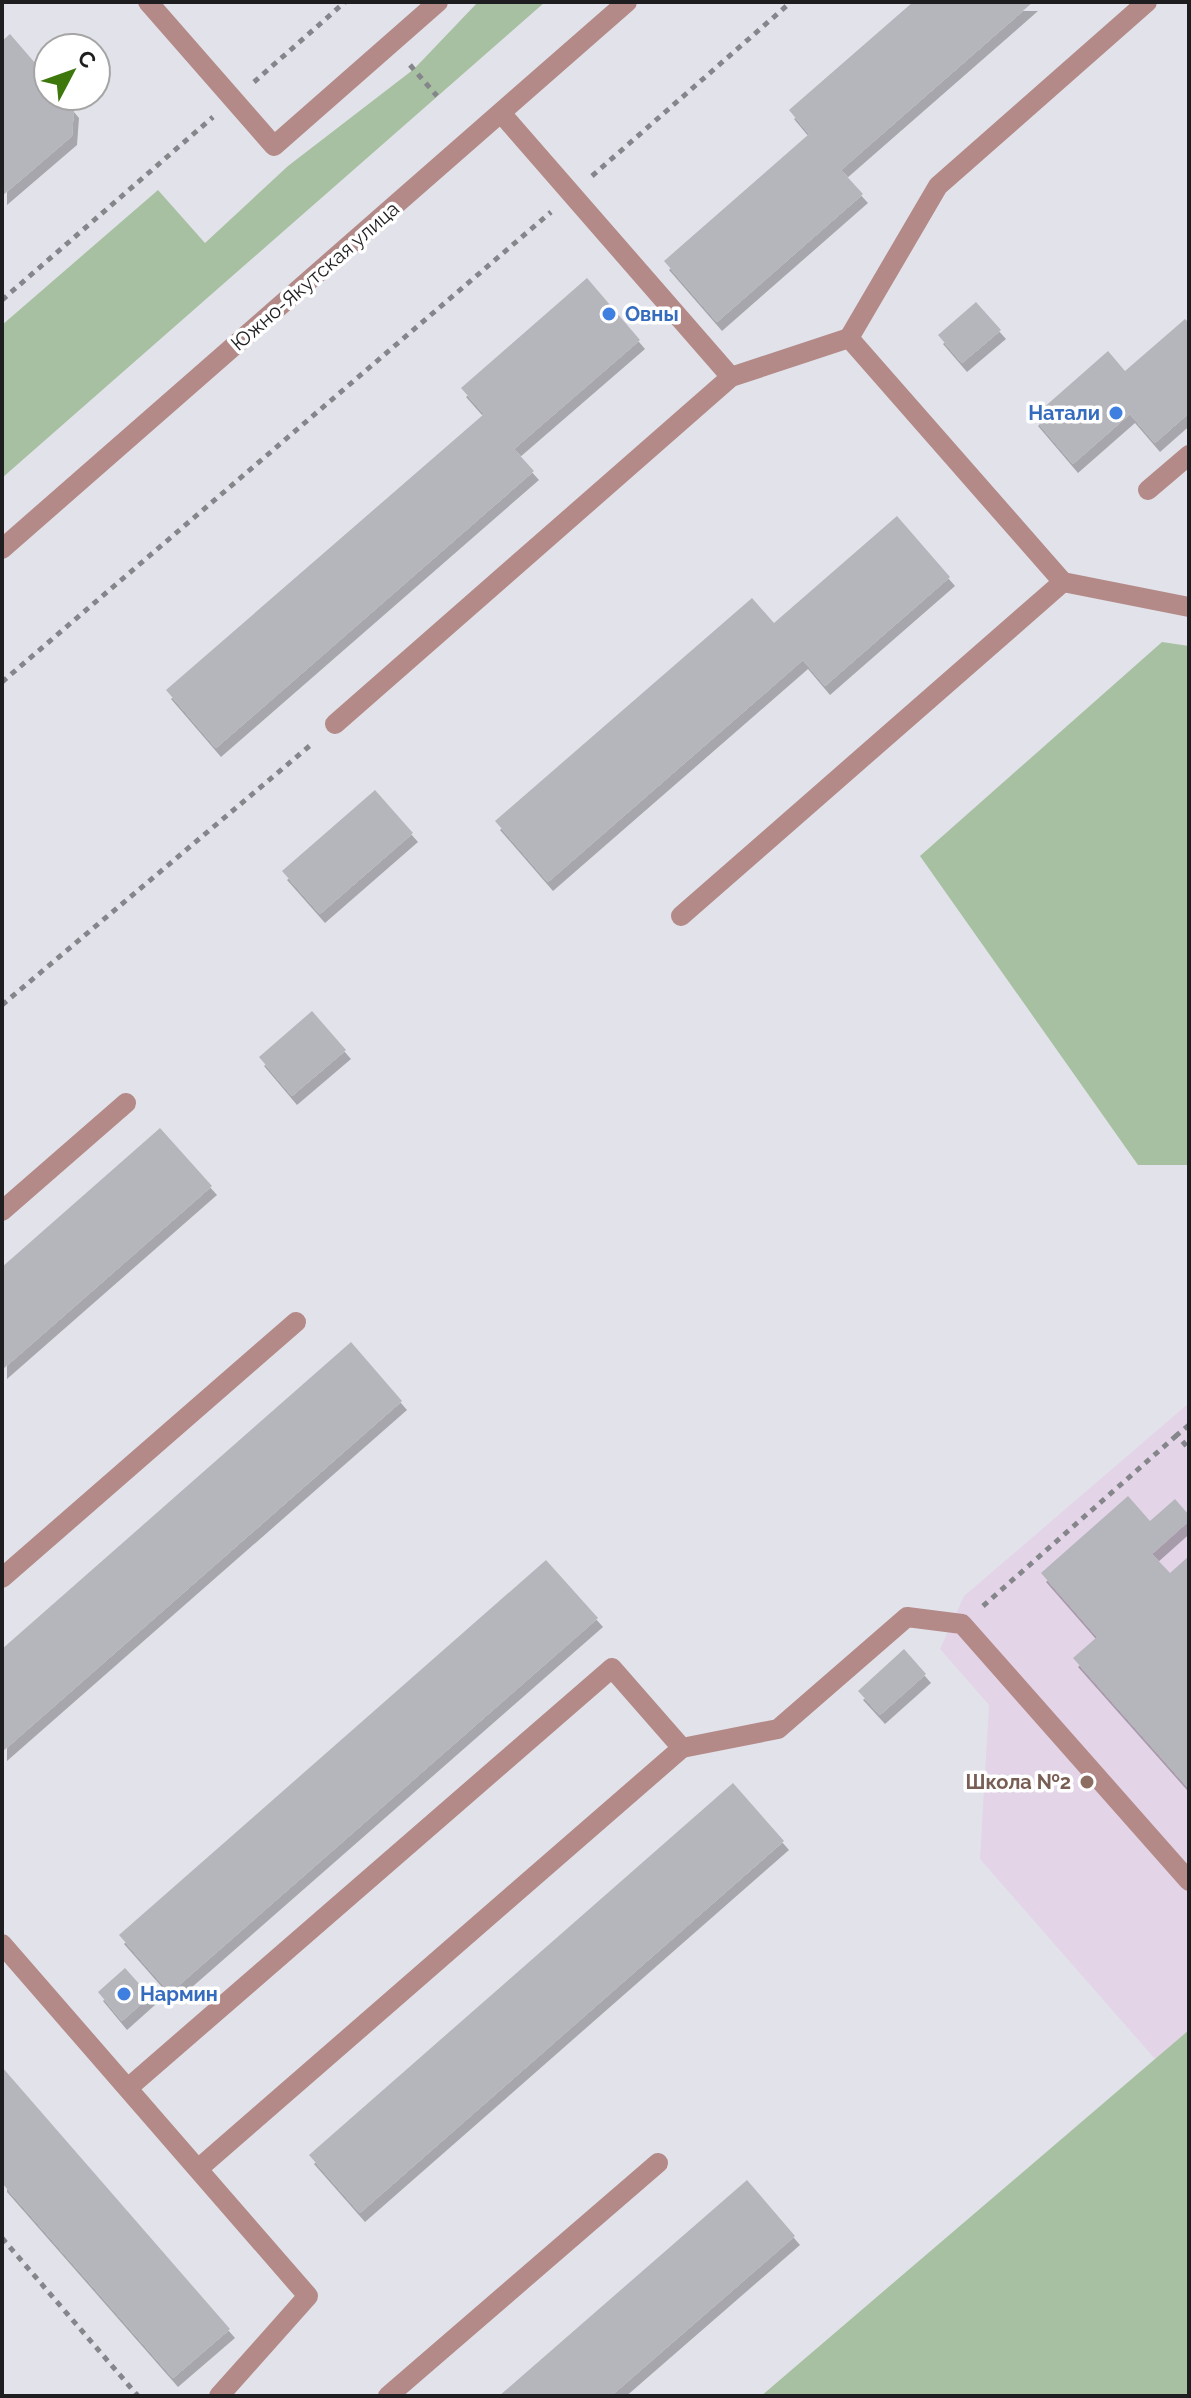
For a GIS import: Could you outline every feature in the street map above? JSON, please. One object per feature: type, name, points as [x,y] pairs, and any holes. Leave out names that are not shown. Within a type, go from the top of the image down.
[{"type":"street","points":[[148,2],[274,146],[438,2]]},
{"type":"street","name":"Южно-Якутская улица","points":[[2,549],[627,2]]},
{"type":"street","points":[[335,724],[731,377],[849,338],[938,186],[1147,2]]},
{"type":"street","points":[[501,113],[731,377]]},
{"type":"street","points":[[849,338],[1063,582],[1189,607]]},
{"type":"street","points":[[1148,490],[1189,455]]},
{"type":"street","points":[[681,916],[1063,582]]},
{"type":"street","points":[[2,1211],[126,1103]]},
{"type":"street","points":[[2,1578],[296,1322]]},
{"type":"street","points":[[198,2169],[682,1748],[778,1729],[907,1617],[962,1624],[1189,1881]]},
{"type":"street","points":[[128,2088],[612,1668],[682,1748]]},
{"type":"street","points":[[2,1944],[308,2296],[219,2396]]},
{"type":"street","points":[[388,2396],[658,2163]]},
{"type":"path","points":[[2,300],[345,2]]},
{"type":"path","points":[[2,682],[572,194],[791,2]]},
{"type":"path","points":[[391,43],[437,96]]},
{"type":"path","points":[[2,1005],[335,724]]},
{"type":"path","points":[[962,1624],[1189,1425]]},
{"type":"path","points":[[1177,1435],[1189,1449]]},
{"type":"path","points":[[2,2238],[138,2396]]},
{"type":"shaded area","name":"Школа №2","points":[[1189,1403],[1189,2030],[1155,2059],[980,1859],[989,1705],[940,1649],[964,1596]]},
{"type":"green space","points":[[478,2],[545,2],[2,478],[2,325],[158,190],[205,243],[288,166],[414,69]]},
{"type":"green space","points":[[1162,642],[1189,646],[1189,1165],[1138,1165],[920,856]]},
{"type":"green space","points":[[1189,2030],[1189,2396],[761,2396],[1155,2059]]},
{"type":"building","points":[[913,2],[1033,2],[841,170],[863,194],[717,322],[664,261],[809,134],[789,110]]},
{"type":"building","points":[[10,34],[32,59],[32,112],[74,112],[72,136],[2,196],[2,41]]},
{"type":"building","points":[[587,278],[640,340],[514,449],[534,471],[216,748],[166,690],[484,414],[461,388]]},
{"type":"building","points":[[976,302],[1001,330],[962,363],[938,335]]},
{"type":"building","points":[[1185,319],[1189,323],[1189,413],[1155,443],[1130,414],[1073,464],[1033,417],[1108,351],[1125,371]]},
{"type":"building","points":[[897,516],[950,577],[825,686],[803,660],[548,882],[495,821],[752,598],[774,623]]},
{"type":"building","points":[[375,790],[413,833],[320,914],[282,871]]},
{"type":"building","points":[[312,1011],[346,1050],[292,1096],[259,1057]]},
{"type":"building","points":[[160,1128],[212,1186],[2,1370],[2,1267]]},
{"type":"building","points":[[351,1342],[402,1401],[2,1752],[2,1649]]},
{"type":"building","points":[[1128,1496],[1150,1521],[1175,1499],[1189,1515],[1189,1521],[1152,1554],[1170,1573],[1189,1556],[1189,1789],[1073,1658],[1097,1637],[1041,1573]]},
{"type":"building","points":[[546,1560],[598,1618],[170,1993],[119,1935]]},
{"type":"building","points":[[904,1649],[926,1674],[880,1715],[858,1691]]},
{"type":"building","points":[[733,1783],[784,1841],[360,2213],[309,2155]]},
{"type":"building","name":"Нармин","points":[[125,1968],[150,1996],[122,2021],[98,1992]]},
{"type":"building","points":[[2,2067],[230,2329],[173,2378],[2,2183]]},
{"type":"building","points":[[747,2180],[795,2236],[611,2396],[499,2396]]},
{"type":"place","name":"Овны","points":[[609,314]]},
{"type":"place","name":"Натали","points":[[1116,413]]},
{"type":"place","name":"Школа №2","points":[[1087,1782]]},
{"type":"place","name":"Нармин","points":[[124,1994]]}]
